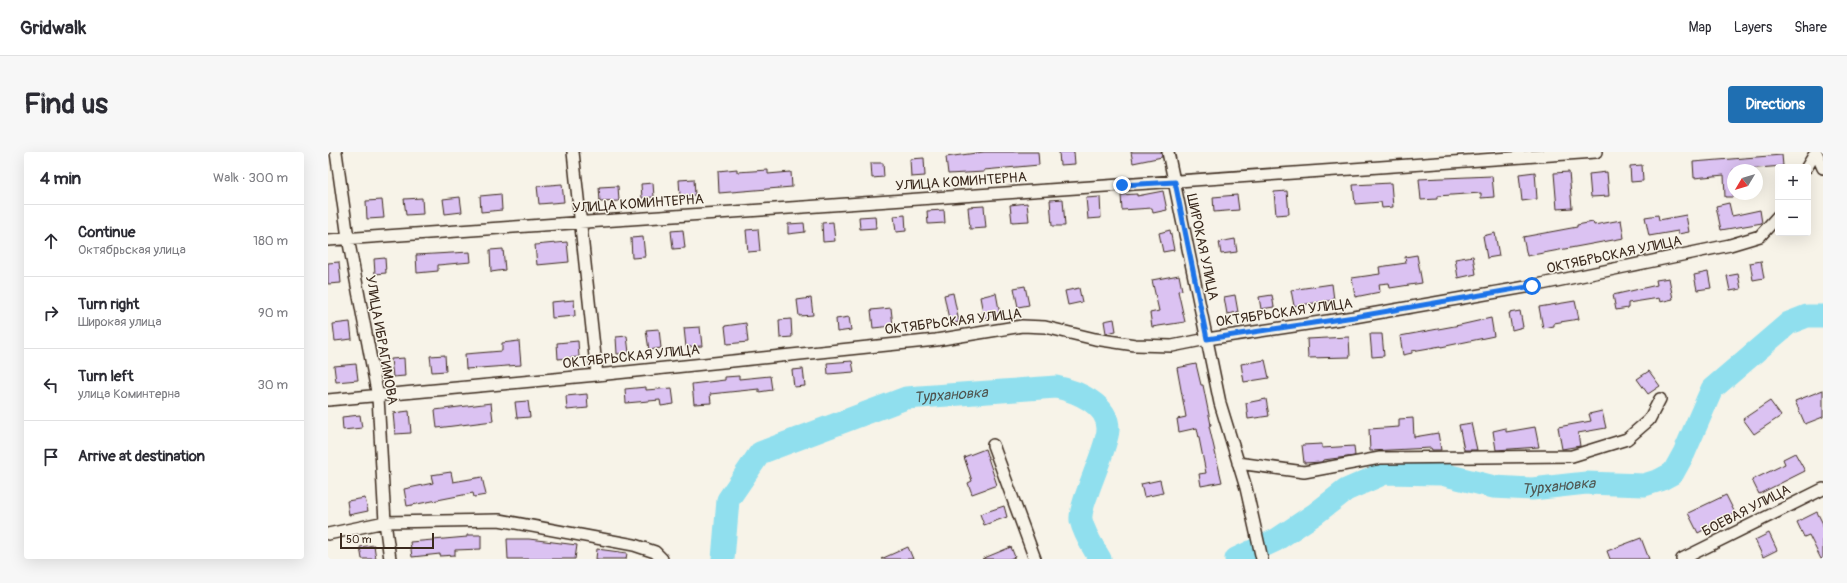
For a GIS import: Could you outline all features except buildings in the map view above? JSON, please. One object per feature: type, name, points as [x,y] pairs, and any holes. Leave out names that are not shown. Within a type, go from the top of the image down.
[{"type":"street","name":"УЛИЦА ИБРАГИМОВА","points":[[336,152],[348,238],[378,397],[385,522],[390,559]]},
{"type":"street","points":[[573,152],[598,375]]},
{"type":"street","name":"ШИРОКАЯ УЛИЦА","points":[[1168,152],[1220,403],[1246,488],[1262,559]]},
{"type":"street","name":"УЛИЦА КОМИНТЕРНА","points":[[328,240],[1596,152]]},
{"type":"street","points":[[1809,164],[1816,152]]},
{"type":"street","points":[[1816,152],[1823,168]]},
{"type":"street","name":"ОКТЯБРЬСКАЯ УЛИЦА","points":[[328,400],[378,397],[936,340],[1022,326],[1045,327],[1095,339],[1135,345],[1172,346],[1207,339],[1354,317],[1532,286],[1730,245],[1760,236],[1775,219]]},
{"type":"street","points":[[1238,463],[1304,472],[1380,458],[1572,456],[1627,439],[1649,420],[1660,398]]},
{"type":"street","points":[[993,445],[1035,559]]},
{"type":"street","name":"БОЕВАЯ УЛИЦА","points":[[1682,559],[1823,489]]},
{"type":"street","points":[[328,534],[385,522],[498,520],[634,545],[658,555]]},
{"type":"waterway","name":"Турхановка","points":[[1236,559],[1276,540],[1315,514],[1346,490],[1385,473],[1442,474],[1494,487],[1532,489],[1586,483],[1644,485],[1660,480],[1673,473],[1684,453],[1712,389],[1789,323],[1807,316],[1823,316]]},
{"type":"waterway","name":"Турхановка","points":[[723,559],[728,500],[760,453],[906,398],[1056,387],[1073,392],[1090,400],[1103,413],[1107,421],[1107,436],[1100,460],[1084,502],[1081,517],[1086,535],[1100,559]]},
{"type":"route","points":[[1122,185],[1175,182],[1207,339],[1354,317],[1532,286]]}]
